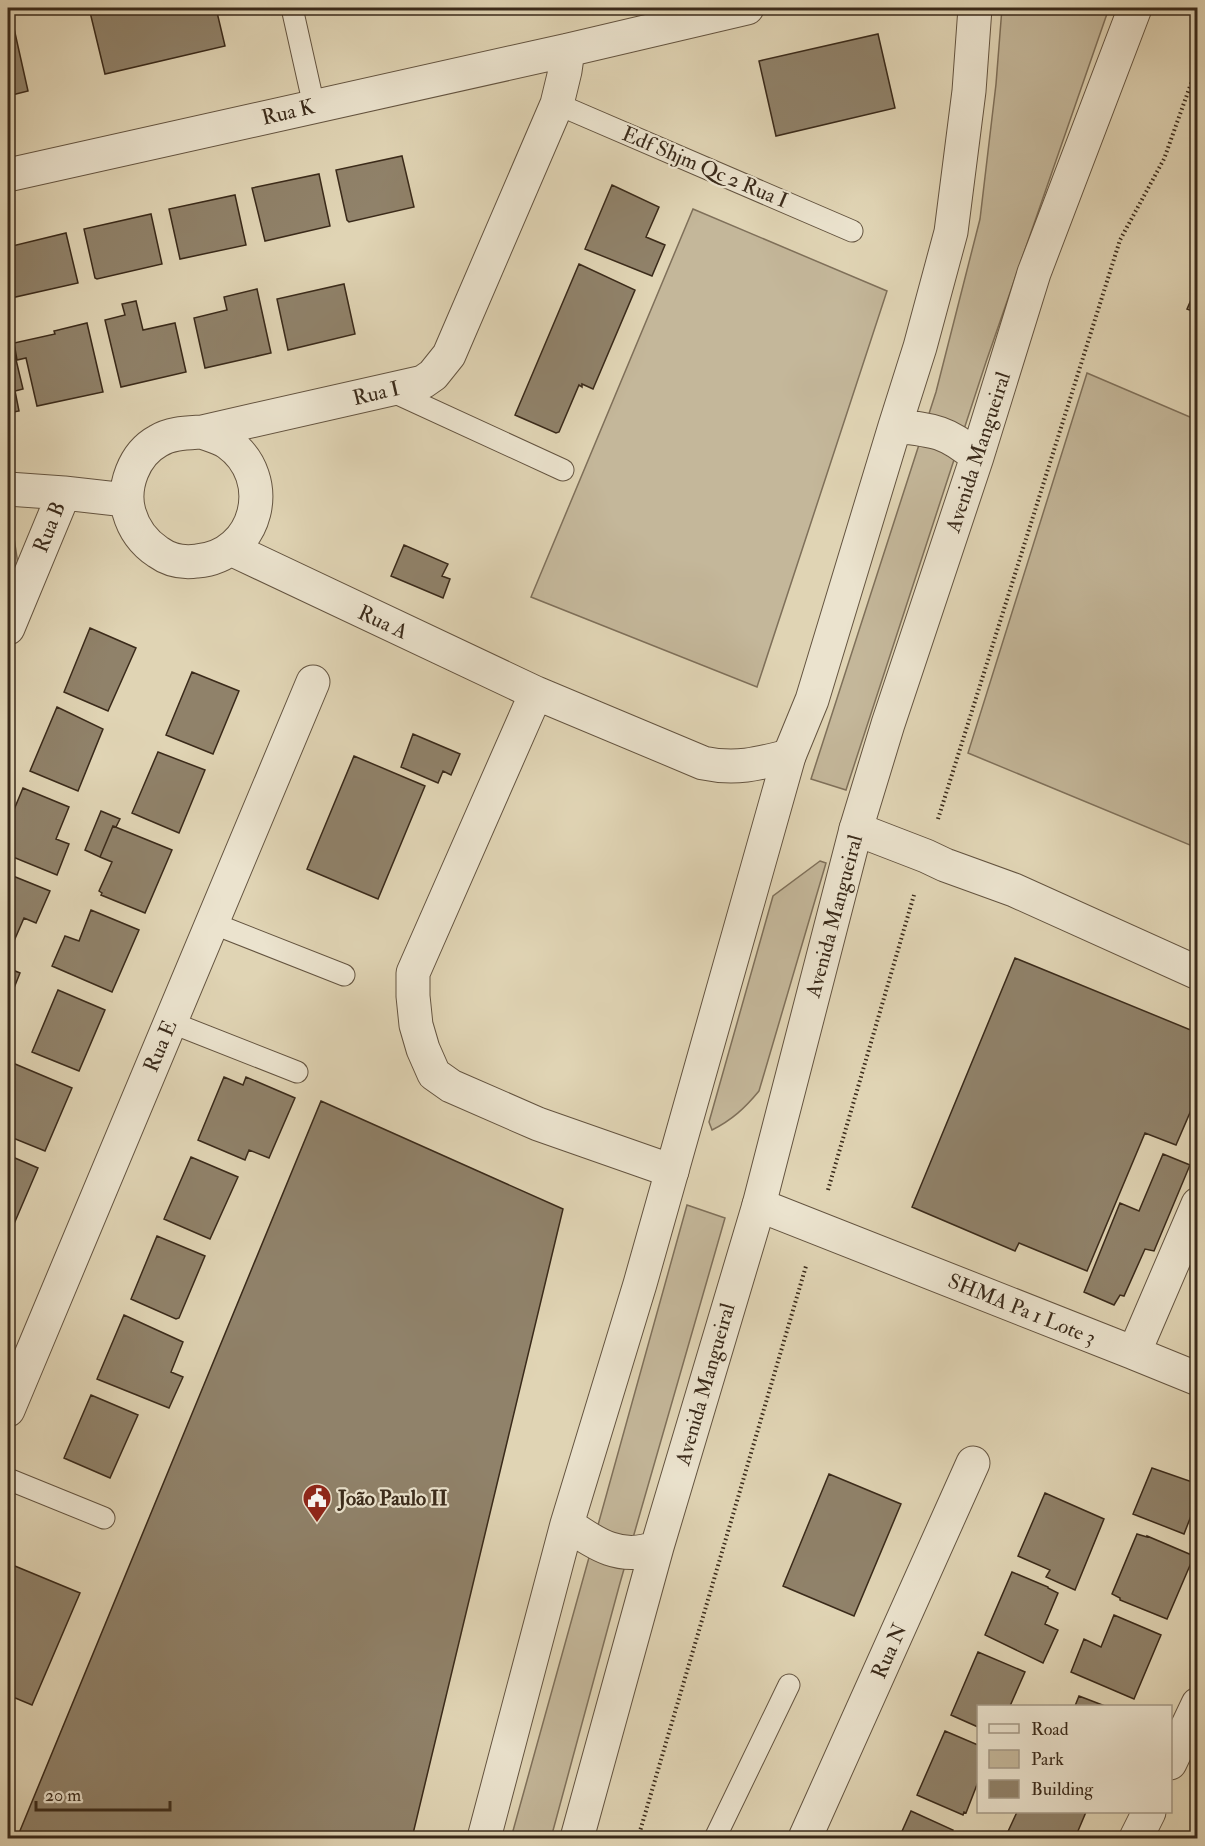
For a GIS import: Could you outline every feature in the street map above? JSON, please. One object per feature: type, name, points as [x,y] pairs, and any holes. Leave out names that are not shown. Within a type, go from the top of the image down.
[{"type":"street","name":"Rua K","points":[[8,175],[747,8]]},
{"type":"street","points":[[484,1839],[567,1524],[640,1284],[789,756],[812,700],[920,347],[951,231],[969,91],[975,8]]},
{"type":"street","name":"Avenida Mangueiral","points":[[577,1839],[657,1547],[759,1205],[856,829],[888,724],[977,457],[1034,273],[1135,8]]},
{"type":"street","name":"Rua I","points":[[126,500],[130,477],[135,466],[141,456],[158,441],[180,433],[202,432],[423,382],[433,375],[449,355],[557,104],[566,71],[568,50]]},
{"type":"street","points":[[895,426],[937,431],[949,436],[977,457]]},
{"type":"street","points":[[8,489],[64,492],[126,500],[132,523],[145,543],[164,556],[187,562],[210,560],[231,549],[246,534],[255,514],[256,487],[246,461],[227,442],[202,432]]},
{"type":"street","name":"Rua B","points":[[8,628],[64,492]]},
{"type":"street","name":"Rua A","points":[[231,549],[536,693],[703,763],[723,767],[755,765],[789,756]]},
{"type":"street","name":"Rua E","points":[[8,1410],[313,682]]},
{"type":"street","points":[[536,693],[413,973],[416,1025],[434,1074],[451,1086],[538,1124],[672,1171]]},
{"type":"street","points":[[856,829],[1014,890],[1197,973]]},
{"type":"street","points":[[1134,1353],[1197,1204]]},
{"type":"street","name":"SHMA Pa 1 Lote 3","points":[[759,1205],[1197,1379]]},
{"type":"street","name":"Rua N","points":[[806,1839],[973,1463]]},
{"type":"street","points":[[567,1524],[600,1546],[615,1551],[643,1553],[657,1547]]},
{"type":"street","points":[[1172,1759],[1197,1704]]},
{"type":"street","points":[[1136,1839],[1149,1813]]},
{"type":"lane","points":[[292,8],[314,106]]},
{"type":"lane","name":"Edf Shjm Qc 2 Rua I","points":[[557,104],[852,231]]},
{"type":"lane","points":[[389,390],[562,470]]},
{"type":"lane","points":[[212,923],[344,975]]},
{"type":"lane","points":[[170,1022],[297,1072]]},
{"type":"lane","points":[[8,1479],[104,1518]]},
{"type":"lane","points":[[715,1839],[789,1685]]},
{"type":"path","points":[[638,1839],[926,856],[1120,240],[1164,159],[1197,64]]},
{"type":"green space","points":[[1002,8],[1109,8],[986,362],[846,790],[811,779],[936,392],[980,219],[996,84]]},
{"type":"green space","points":[[693,209],[887,291],[757,687],[531,597]]},
{"type":"green space","points":[[1087,373],[1197,420],[1197,848],[968,753]]},
{"type":"green space","points":[[8,530],[14,538],[19,571],[8,604]]},
{"type":"green space","points":[[820,861],[826,863],[759,1091],[738,1113],[712,1130],[709,1122],[773,896]]},
{"type":"green space","points":[[687,1205],[725,1218],[620,1583],[551,1838],[511,1838]]},
{"type":"building","points":[[89,8],[216,8],[225,46],[105,74]]},
{"type":"building","points":[[371,8],[398,8],[373,13]]},
{"type":"building","points":[[11,15],[28,91],[8,96],[8,16]]},
{"type":"building","points":[[878,34],[895,108],[776,136],[759,61]]},
{"type":"building","points":[[402,156],[414,207],[349,222],[336,170]]},
{"type":"building","points":[[319,174],[330,226],[265,241],[252,188]]},
{"type":"building","points":[[612,185],[659,207],[646,237],[665,245],[652,276],[585,249]]},
{"type":"building","points":[[235,195],[246,245],[180,259],[169,209]]},
{"type":"building","points":[[151,214],[162,264],[95,278],[84,229]]},
{"type":"building","points":[[66,233],[78,283],[11,298],[8,280],[8,247]]},
{"type":"building","points":[[579,264],[635,290],[593,389],[579,385],[559,432],[556,433],[515,415]]},
{"type":"building","points":[[344,284],[355,334],[288,350],[277,299]]},
{"type":"building","points":[[1198,284],[1198,313],[1187,309]]},
{"type":"building","points":[[257,289],[271,353],[205,368],[194,318],[227,310],[224,297]]},
{"type":"building","points":[[136,301],[143,330],[175,323],[186,372],[121,387],[105,320],[125,315],[122,304]]},
{"type":"building","points":[[87,323],[103,392],[37,406],[26,358],[17,360],[14,343],[55,334],[54,331]]},
{"type":"building","points":[[13,347],[23,389],[15,391],[19,411],[8,413],[8,348]]},
{"type":"building","points":[[404,545],[448,564],[442,576],[450,579],[443,598],[391,576]]},
{"type":"building","points":[[90,628],[136,648],[108,711],[64,692]]},
{"type":"building","points":[[192,672],[239,691],[213,754],[166,735]]},
{"type":"building","points":[[57,707],[103,729],[78,791],[30,771]]},
{"type":"building","points":[[413,734],[460,754],[451,775],[443,771],[438,783],[401,767]]},
{"type":"building","points":[[158,752],[205,770],[179,833],[132,813]]},
{"type":"building","points":[[354,756],[425,786],[378,899],[307,869]]},
{"type":"building","points":[[23,788],[69,807],[56,839],[69,844],[57,875],[8,855],[8,824]]},
{"type":"building","points":[[101,811],[120,819],[116,827],[113,826],[100,857],[85,850]]},
{"type":"building","points":[[113,826],[172,850],[145,913],[101,895],[99,891],[112,862],[100,857]]},
{"type":"building","points":[[8,874],[50,891],[36,923],[24,918],[11,948],[8,949]]},
{"type":"building","points":[[91,910],[139,930],[112,992],[52,966],[65,936],[79,941]]},
{"type":"building","points":[[1015,958],[1198,1033],[1198,1094],[1176,1145],[1145,1133],[1087,1271],[1019,1243],[1015,1251],[912,1207]]},
{"type":"building","points":[[8,968],[20,973],[8,1003]]},
{"type":"building","points":[[58,990],[105,1010],[79,1071],[32,1052]]},
{"type":"building","points":[[8,1061],[72,1088],[45,1151],[8,1136]]},
{"type":"building","points":[[224,1077],[243,1085],[246,1077],[295,1098],[269,1158],[249,1150],[245,1160],[198,1140]]},
{"type":"building","name":"João Paulo II","points":[[321,1101],[563,1209],[412,1838],[17,1838]]},
{"type":"building","points":[[1163,1154],[1190,1165],[1154,1251],[1145,1249],[1124,1296],[1120,1295],[1114,1305],[1084,1292],[1120,1203],[1139,1211]]},
{"type":"building","points":[[8,1155],[38,1168],[11,1231],[8,1229]]},
{"type":"building","points":[[191,1157],[238,1177],[210,1239],[164,1219]]},
{"type":"building","points":[[157,1236],[205,1256],[179,1318],[176,1319],[131,1299]]},
{"type":"building","points":[[124,1315],[183,1342],[171,1372],[183,1377],[169,1408],[97,1379]]},
{"type":"building","points":[[91,1395],[138,1415],[110,1478],[64,1458]]},
{"type":"building","points":[[1152,1468],[1198,1484],[1198,1498],[1184,1534],[1133,1514]]},
{"type":"building","points":[[829,1474],[901,1504],[854,1616],[783,1586]]},
{"type":"building","points":[[1045,1493],[1104,1519],[1075,1590],[1046,1577],[1050,1570],[1018,1556]]},
{"type":"building","points":[[1137,1534],[1194,1556],[1167,1619],[1120,1600],[1112,1594]]},
{"type":"building","points":[[10,1564],[80,1593],[32,1705],[8,1695],[8,1569]]},
{"type":"building","points":[[1012,1572],[1058,1593],[1045,1624],[1058,1630],[1043,1663],[985,1635]]},
{"type":"building","points":[[1114,1615],[1161,1635],[1134,1699],[1071,1672],[1084,1639],[1101,1647]]},
{"type":"building","points":[[978,1652],[1025,1672],[1010,1705],[977,1705],[977,1727],[951,1715]]},
{"type":"building","points":[[1079,1696],[1102,1705],[1075,1705]]},
{"type":"building","points":[[945,1731],[977,1745],[977,1785],[966,1813],[964,1812],[963,1815],[917,1795]]},
{"type":"building","points":[[911,1811],[953,1830],[949,1838],[899,1838]]},
{"type":"building","points":[[1017,1813],[1086,1813],[1075,1838],[1005,1838]]},
{"type":"place","name":"João Paulo II","points":[[317,1524]]}]
